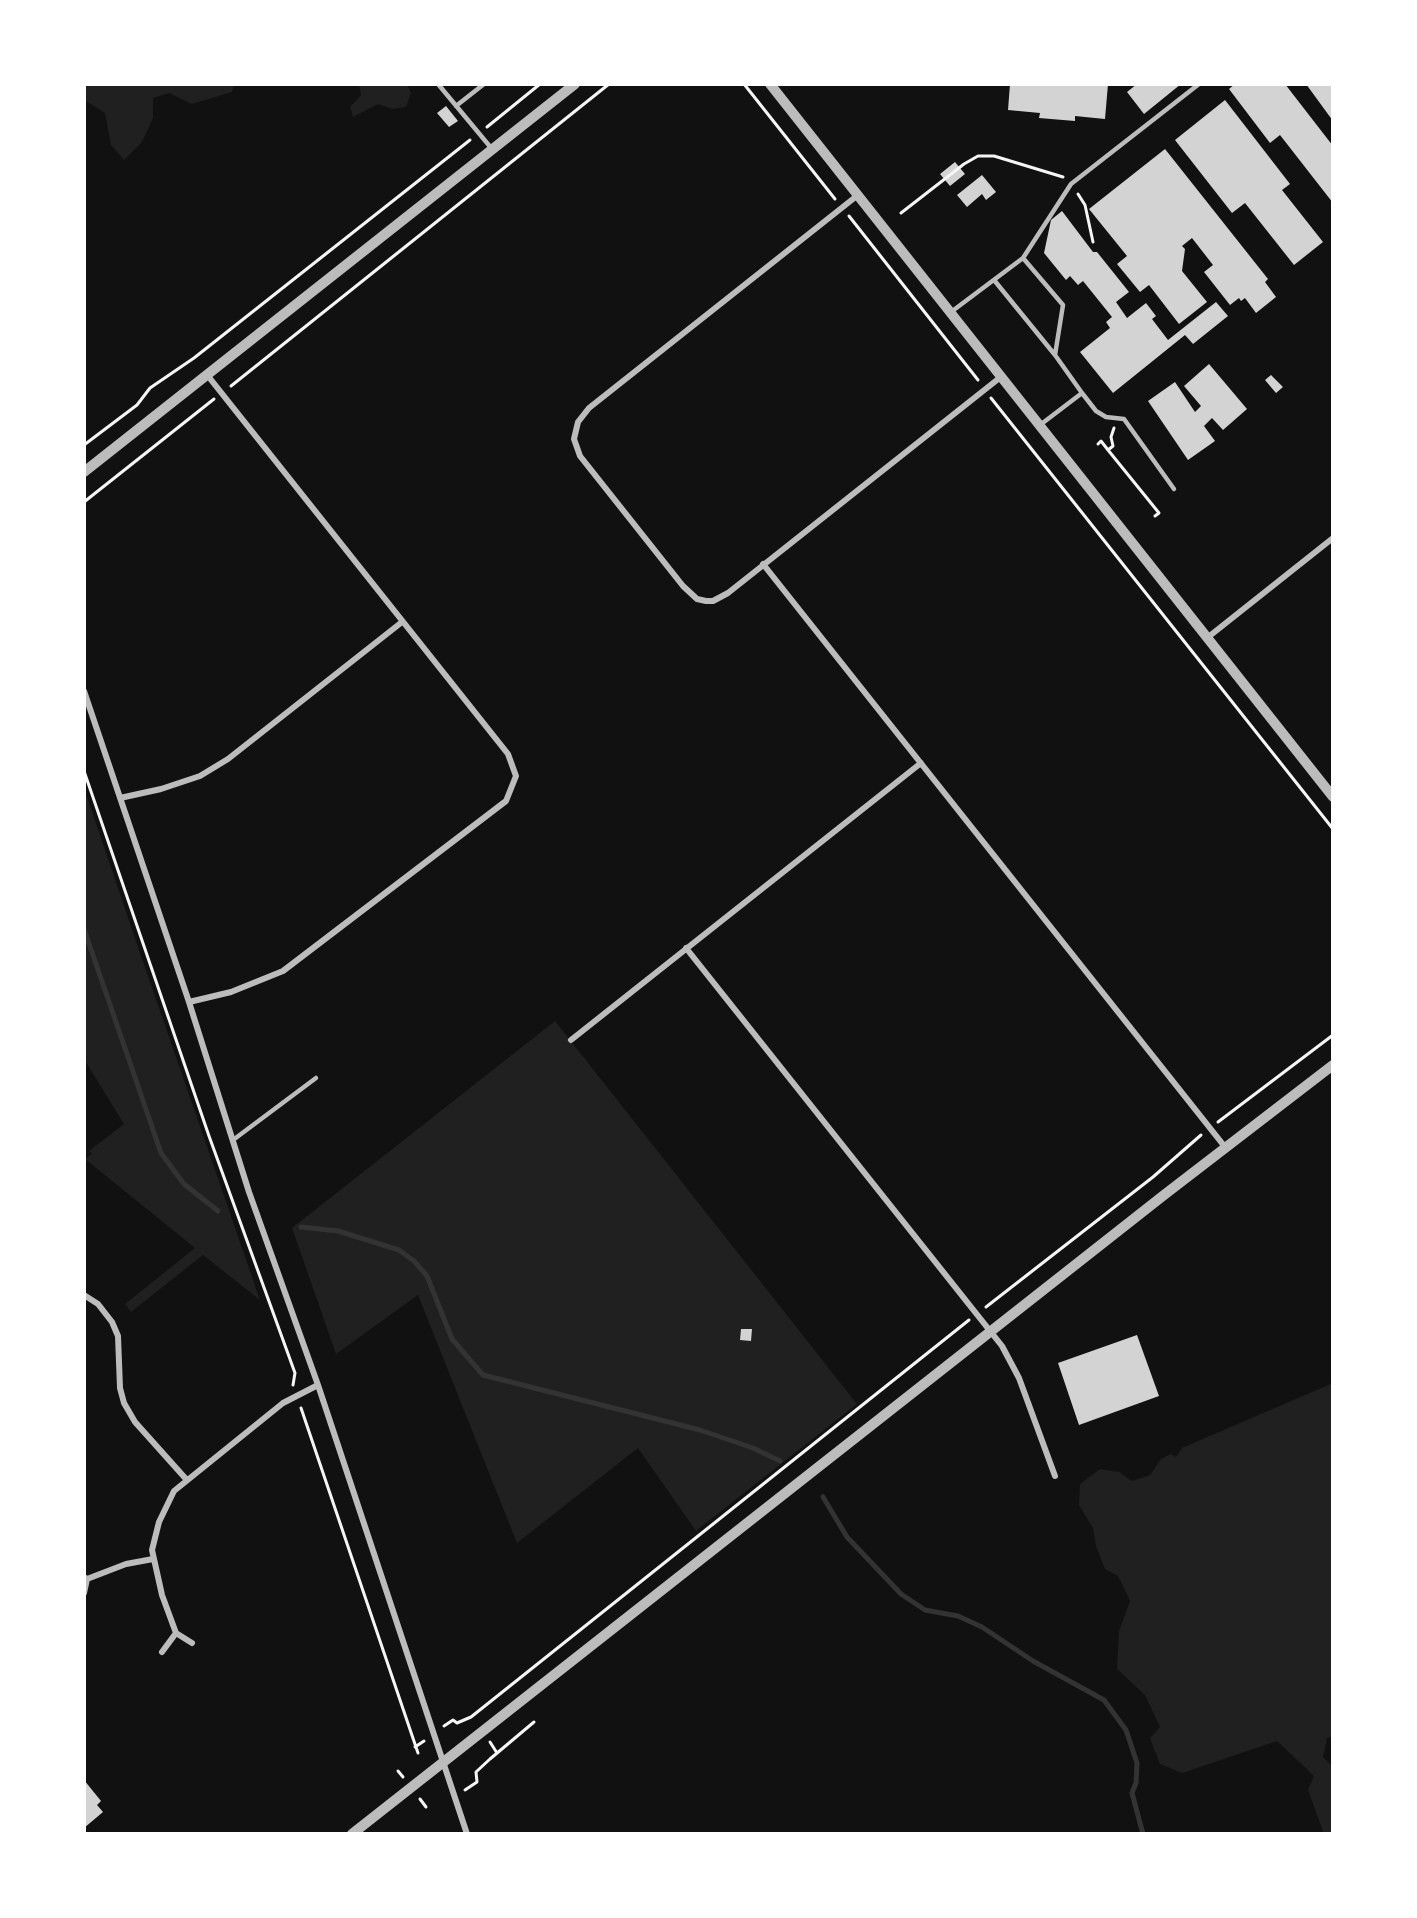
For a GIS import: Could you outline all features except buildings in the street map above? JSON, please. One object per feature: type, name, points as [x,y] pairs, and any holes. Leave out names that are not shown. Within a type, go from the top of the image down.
[{"type":"street","points":[[84,472],[575,84]]},
{"type":"street","points":[[770,84],[1333,797]]},
{"type":"street","points":[[858,195],[589,408],[575,429],[574,439],[580,456],[683,586],[698,599],[713,601],[720,598],[1002,376]]},
{"type":"street","points":[[189,1002],[231,992],[283,971],[506,801],[516,776],[508,754],[208,376]]},
{"type":"street","points":[[1206,638],[1333,538]]},
{"type":"street","points":[[764,564],[1225,1147]]},
{"type":"street","points":[[120,798],[161,789],[200,776],[228,759],[402,622]]},
{"type":"street","points":[[84,691],[467,1834]]},
{"type":"street","points":[[571,1040],[921,763]]},
{"type":"street","points":[[687,948],[992,1332],[1014,1368],[1055,1476]]},
{"type":"street","points":[[352,1834],[1225,1147],[1333,1065]]},
{"type":"street","points":[[84,1295],[98,1304],[112,1323],[118,1336],[120,1388],[124,1404],[135,1422],[186,1479]]},
{"type":"street","points":[[192,1643],[176,1633],[153,1559],[156,1534],[165,1507],[174,1491],[186,1479],[283,1403],[318,1385]]},
{"type":"street","points":[[84,1593],[86,1578],[126,1564],[153,1559]]},
{"type":"street","points":[[162,1652],[176,1633]]},
{"type":"lane","points":[[438,84],[492,150]]},
{"type":"lane","points":[[456,106],[484,84]]},
{"type":"lane","points":[[951,312],[1023,258],[1071,184],[1199,84]]},
{"type":"lane","points":[[1023,258],[1062,305],[1055,355]]},
{"type":"lane","points":[[994,280],[1055,355],[1096,411],[1106,417],[1124,419],[1174,489]]},
{"type":"lane","points":[[1040,425],[1082,393]]},
{"type":"lane","points":[[233,1140],[316,1078]]},
{"type":"path","points":[[84,445],[137,405],[150,388],[194,358],[423,179],[540,84]]},
{"type":"path","points":[[84,502],[609,84]]},
{"type":"path","points":[[744,84],[1333,829]]},
{"type":"path","points":[[901,213],[964,164],[978,156],[994,156],[1066,177]]},
{"type":"path","points":[[1076,190],[1085,205],[1093,242]]},
{"type":"path","points":[[1098,444],[1101,441],[1159,513],[1155,516]]},
{"type":"path","points":[[84,771],[205,1125],[295,1373],[292,1388],[418,1753]]},
{"type":"path","points":[[449,1722],[453,1720],[457,1723],[471,1717],[977,1314],[1153,1177],[1210,1128],[1333,1035]]},
{"type":"path","points":[[477,1782],[476,1772],[534,1722]]},
{"type":"shaded area","points":[[84,84],[234,84],[232,92],[192,104],[169,93],[153,98],[153,118],[142,142],[124,160],[111,145],[105,113],[84,100]]},
{"type":"shaded area","points":[[359,84],[407,84],[411,93],[406,107],[392,109],[378,104],[353,117],[350,107],[361,95]]},
{"type":"shaded area","points":[[84,788],[260,1300],[203,1255],[131,1312],[125,1304],[195,1248],[85,1159],[92,1154],[89,1151],[124,1124],[84,1059]]},
{"type":"shaded area","points":[[555,1021],[857,1404],[696,1531],[638,1448],[517,1543],[418,1295],[336,1354],[292,1228]]},
{"type":"shaded area","points":[[1333,1383],[1333,1736],[1327,1738],[1323,1757],[1333,1767],[1333,1834],[1324,1834],[1308,1790],[1314,1776],[1277,1741],[1182,1773],[1160,1764],[1150,1738],[1160,1727],[1145,1695],[1117,1669],[1119,1631],[1130,1601],[1118,1576],[1105,1569],[1096,1546],[1093,1528],[1079,1505],[1080,1484],[1100,1469],[1119,1472],[1132,1481],[1150,1475],[1161,1459],[1171,1454],[1176,1457],[1182,1448]]},
{"type":"waterway","points":[[84,929],[161,1153],[184,1184],[218,1211]]},
{"type":"waterway","points":[[301,1227],[338,1231],[399,1250],[414,1261],[427,1276],[452,1339],[483,1375],[700,1430],[753,1448],[780,1461]]},
{"type":"waterway","points":[[823,1497],[847,1537],[901,1594],[925,1610],[958,1616],[982,1627],[1033,1661],[1104,1700],[1126,1730],[1137,1763],[1136,1783],[1132,1793],[1143,1834]]}]
